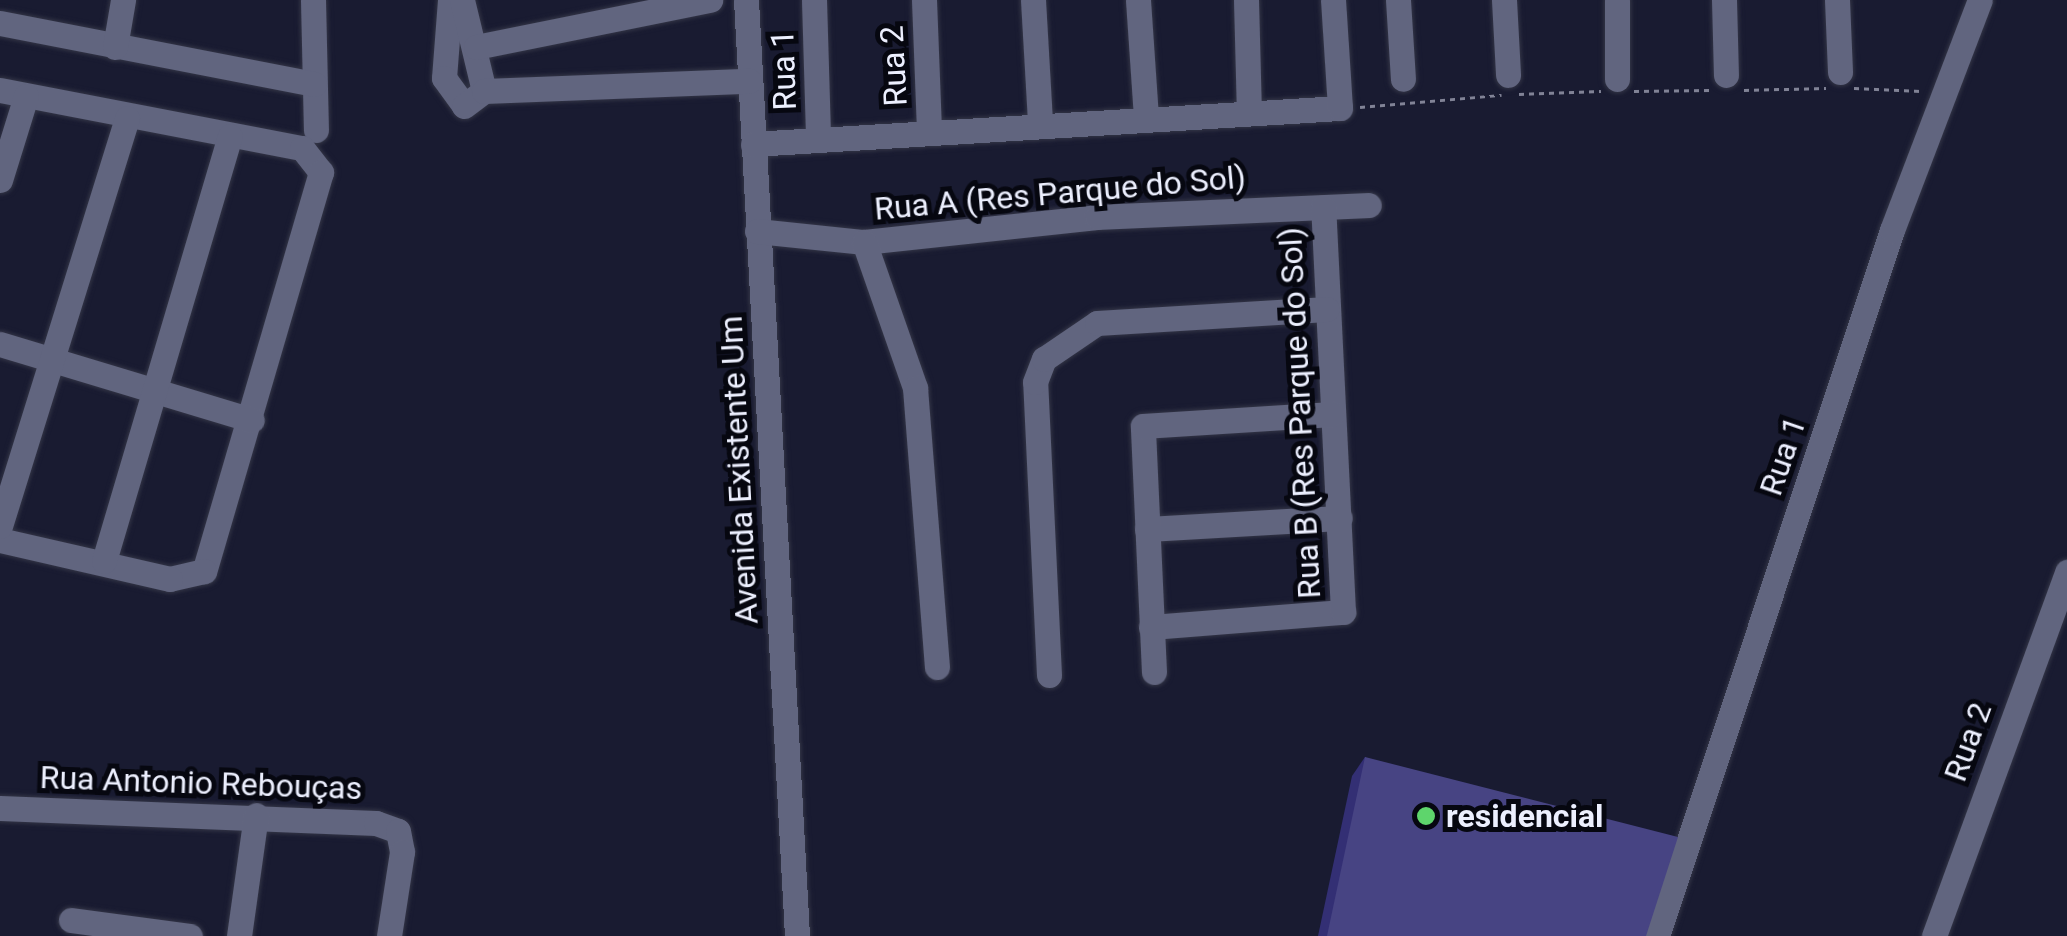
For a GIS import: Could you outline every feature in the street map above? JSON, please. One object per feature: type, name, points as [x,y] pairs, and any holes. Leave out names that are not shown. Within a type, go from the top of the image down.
[{"type":"street","points":[[115,47],[123,0]]},
{"type":"street","points":[[313,0],[316,130]]},
{"type":"street","points":[[450,0],[441,57],[447,91],[464,106],[484,92],[749,81]]},
{"type":"street","points":[[462,0],[484,92]]},
{"type":"street","points":[[476,47],[574,12],[710,0]]},
{"type":"street","name":"Avenida Existente Um","points":[[746,0],[798,936]]},
{"type":"street","name":"Rua 1","points":[[814,0],[818,138]]},
{"type":"street","name":"Rua 2","points":[[924,0],[929,128]]},
{"type":"street","points":[[1033,0],[1040,123]]},
{"type":"street","points":[[1138,0],[1146,116]]},
{"type":"street","points":[[1246,0],[1249,112]]},
{"type":"street","points":[[752,144],[929,128],[1340,108],[1334,0]]},
{"type":"street","points":[[1398,0],[1402,79]]},
{"type":"street","points":[[1504,0],[1508,75]]},
{"type":"street","points":[[1617,0],[1618,87]]},
{"type":"street","points":[[1724,0],[1726,74]]},
{"type":"street","points":[[1837,0],[1840,72]]},
{"type":"street","name":"Rua 1","points":[[1657,936],[1942,92],[1980,0]]},
{"type":"street","points":[[0,23],[314,84]]},
{"type":"street","points":[[0,90],[127,118],[302,148],[320,161],[252,420],[204,571],[186,581],[0,540]]},
{"type":"street","points":[[0,180],[26,96]]},
{"type":"street","points":[[0,526],[127,118]]},
{"type":"street","points":[[104,561],[230,136]]},
{"type":"street","name":"Rua A (Res Parque do Sol)","points":[[758,231],[864,242],[1097,217],[1369,205]]},
{"type":"street","name":"Rua B (Res Parque do Sol)","points":[[1151,626],[1341,615],[1340,518],[1322,207]]},
{"type":"street","points":[[864,242],[916,388],[937,667]]},
{"type":"street","points":[[1048,675],[1035,382],[1044,359],[1097,323],[1327,310]]},
{"type":"street","points":[[0,344],[252,420]]},
{"type":"street","points":[[1154,672],[1143,426],[1332,414]]},
{"type":"street","points":[[1147,529],[1340,518]]},
{"type":"street","name":"Rua 2","points":[[1934,936],[2067,572]]},
{"type":"street","name":"Rua Antonio Rebouças","points":[[0,808],[256,815],[398,830],[388,936]]},
{"type":"street","points":[[240,936],[256,815]]},
{"type":"street","points":[[72,920],[190,936]]},
{"type":"path","points":[[1340,108],[1618,87],[1942,92]]},
{"type":"building","name":"residencial","points":[[1365,757],[1678,837],[1646,936],[1327,936]]},
{"type":"place","name":"residencial","points":[[1426,816]]}]
